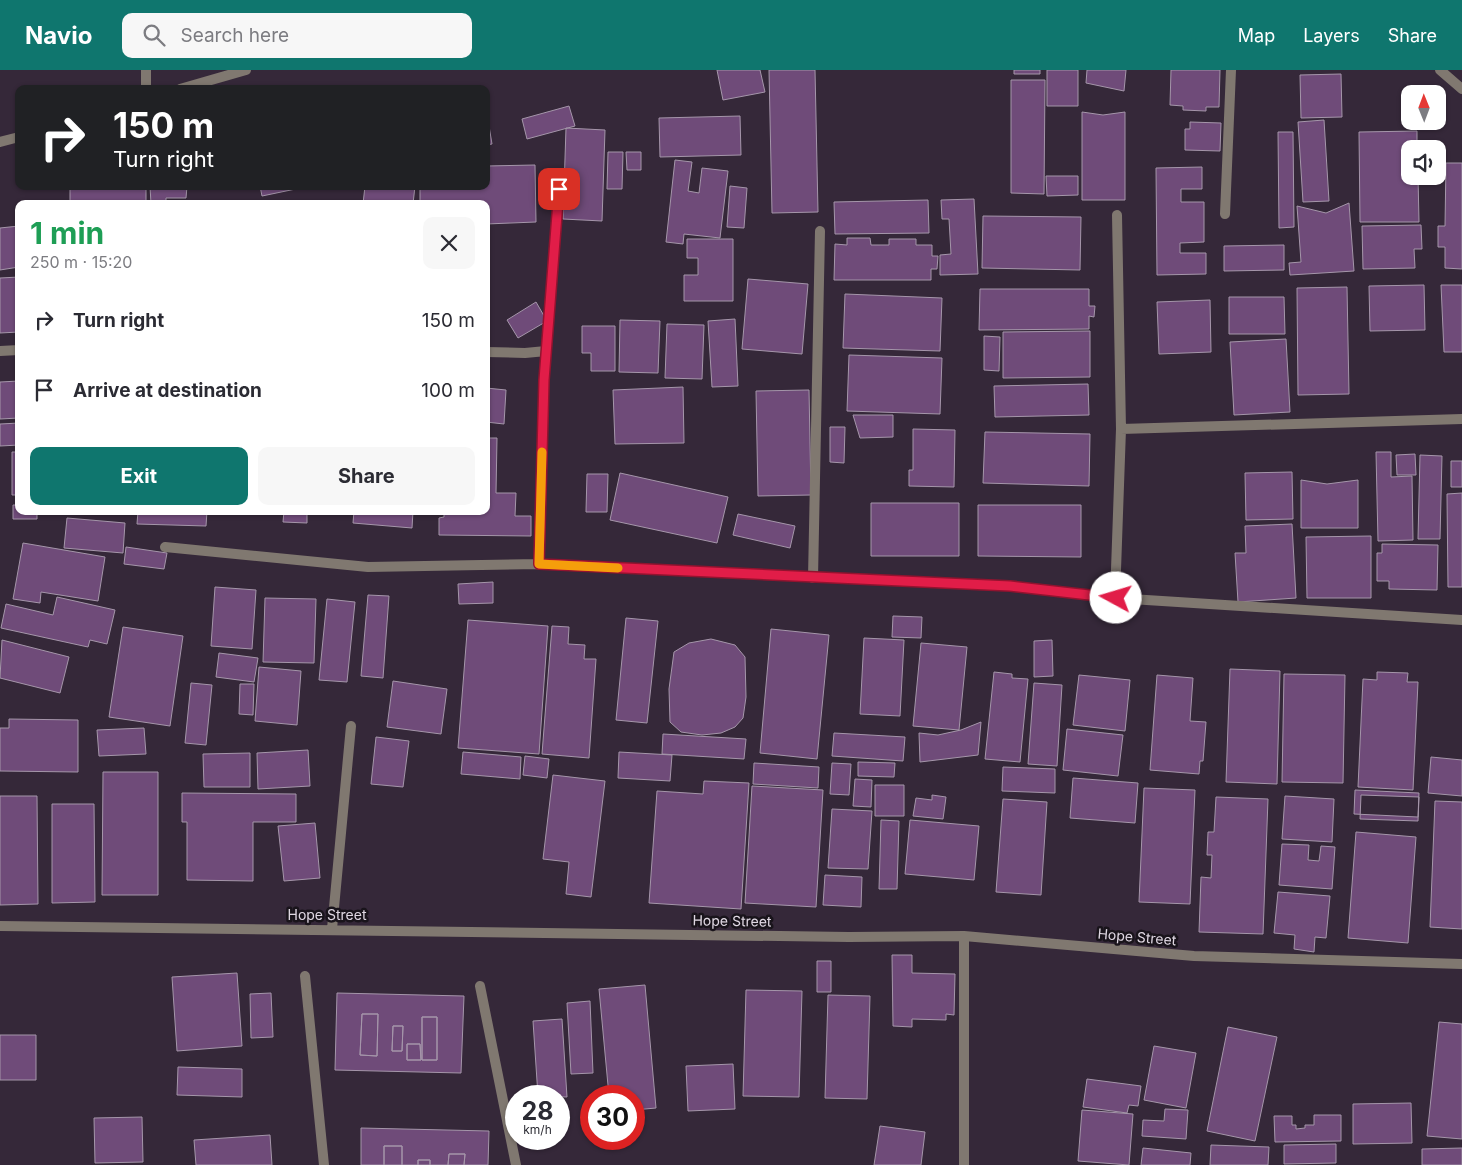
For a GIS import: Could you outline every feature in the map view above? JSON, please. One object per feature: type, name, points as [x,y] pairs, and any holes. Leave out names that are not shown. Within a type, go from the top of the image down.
[{"type":"street","points":[[146,70],[146,85]]},
{"type":"street","points":[[194,85],[246,70]]},
{"type":"street","points":[[1225,214],[1230,70]]},
{"type":"street","points":[[1440,70],[1462,89]]},
{"type":"street","points":[[0,142],[15,138]]},
{"type":"street","points":[[539,564],[546,351],[559,189]]},
{"type":"street","points":[[1116,598],[1121,430],[1117,215]]},
{"type":"street","points":[[813,578],[820,231]]},
{"type":"street","points":[[0,351],[15,350]]},
{"type":"street","points":[[490,352],[525,353],[546,351]]},
{"type":"street","points":[[1121,430],[1462,419]]},
{"type":"street","points":[[165,547],[368,567],[539,564],[1010,586],[1116,598],[1462,620]]},
{"type":"street","points":[[332,929],[351,726]]},
{"type":"street","name":"Hope Street","points":[[0,926],[849,937],[964,936],[1194,956],[1462,964]]},
{"type":"street","points":[[964,936],[964,1165]]},
{"type":"street","points":[[305,976],[324,1165]]},
{"type":"street","points":[[480,986],[516,1165]]},
{"type":"building","points":[[717,70],[760,70],[765,92],[723,100]]},
{"type":"building","points":[[769,70],[815,70],[818,212],[772,213]]},
{"type":"building","points":[[1014,70],[1040,70],[1040,74],[1014,74]]},
{"type":"building","points":[[1047,70],[1078,70],[1078,106],[1047,106]]},
{"type":"building","points":[[1087,70],[1126,70],[1124,91],[1086,83]]},
{"type":"building","points":[[1171,70],[1220,70],[1219,107],[1206,107],[1206,111],[1183,110],[1183,106],[1170,105]]},
{"type":"building","points":[[1341,74],[1342,117],[1301,118],[1300,75]]},
{"type":"building","points":[[1011,80],[1045,80],[1044,194],[1011,193]]},
{"type":"building","points":[[569,106],[575,126],[527,139],[522,119]]},
{"type":"building","points":[[1082,112],[1103,115],[1125,112],[1125,200],[1082,200]]},
{"type":"building","points":[[740,116],[741,155],[660,157],[659,118]]},
{"type":"building","points":[[1324,120],[1329,201],[1303,202],[1298,122]]},
{"type":"building","points":[[1190,122],[1221,123],[1220,151],[1185,150],[1185,129],[1190,129]]},
{"type":"building","points":[[566,128],[605,130],[602,221],[563,219]]},
{"type":"building","points":[[1417,131],[1417,140],[1401,140],[1401,185],[1418,185],[1419,222],[1360,222],[1359,132]]},
{"type":"building","points":[[1278,132],[1293,132],[1294,227],[1279,228]]},
{"type":"building","points":[[608,152],[623,152],[622,189],[607,189]]},
{"type":"building","points":[[626,152],[641,152],[641,170],[627,170]]},
{"type":"building","points":[[675,160],[692,162],[688,191],[699,193],[702,168],[728,171],[720,238],[684,234],[683,244],[666,242]]},
{"type":"building","points":[[1446,163],[1462,163],[1462,269],[1445,268],[1445,247],[1438,247],[1438,226],[1445,226]]},
{"type":"building","points":[[535,165],[536,222],[490,224],[490,200],[420,200],[420,190],[490,190],[490,166]]},
{"type":"building","points":[[1202,167],[1202,189],[1181,189],[1181,202],[1204,202],[1204,242],[1180,243],[1180,253],[1206,253],[1206,274],[1157,275],[1156,168]]},
{"type":"building","points":[[1046,176],[1078,176],[1078,195],[1047,196]]},
{"type":"building","points":[[730,186],[747,188],[744,228],[727,227]]},
{"type":"building","points":[[70,190],[146,190],[146,200],[70,200]]},
{"type":"building","points":[[150,190],[187,190],[186,198],[151,200]]},
{"type":"building","points":[[261,190],[291,190],[262,196]]},
{"type":"building","points":[[365,190],[415,190],[413,200],[363,200]]},
{"type":"building","points":[[974,199],[978,274],[940,275],[940,255],[951,254],[949,219],[942,219],[941,200]]},
{"type":"building","points":[[928,200],[929,233],[835,234],[834,202]]},
{"type":"building","points":[[1349,203],[1354,271],[1290,275],[1289,263],[1301,262],[1297,206],[1326,213]]},
{"type":"building","points":[[983,216],[1081,217],[1080,270],[982,268]]},
{"type":"building","points":[[1421,225],[1422,249],[1414,249],[1415,268],[1363,269],[1362,226]]},
{"type":"building","points":[[15,226],[15,268],[0,270],[0,228]]},
{"type":"building","points":[[847,238],[870,238],[871,245],[889,245],[889,239],[916,239],[916,245],[932,245],[932,256],[938,256],[937,269],[931,269],[931,280],[834,280],[835,244],[847,245]]},
{"type":"building","points":[[687,239],[733,239],[733,301],[684,301],[684,275],[698,275],[698,258],[687,258]]},
{"type":"building","points":[[1284,245],[1284,270],[1224,271],[1224,246]]},
{"type":"building","points":[[15,277],[15,332],[0,333],[0,278]]},
{"type":"building","points":[[748,279],[808,284],[802,354],[742,349]]},
{"type":"building","points":[[1424,285],[1425,330],[1370,331],[1369,286]]},
{"type":"building","points":[[1441,285],[1462,285],[1462,352],[1444,352]]},
{"type":"building","points":[[1347,287],[1349,394],[1298,395],[1297,288]]},
{"type":"building","points":[[980,289],[1089,289],[1089,306],[1095,306],[1094,317],[1089,316],[1089,329],[979,330]]},
{"type":"building","points":[[845,294],[942,298],[940,351],[843,348]]},
{"type":"building","points":[[1229,297],[1284,297],[1285,334],[1229,334]]},
{"type":"building","points":[[1210,300],[1211,352],[1159,354],[1157,302]]},
{"type":"building","points":[[536,302],[547,321],[518,338],[507,320]]},
{"type":"building","points":[[735,319],[738,386],[712,387],[708,321]]},
{"type":"building","points":[[620,320],[660,321],[658,373],[619,372]]},
{"type":"building","points":[[667,324],[704,325],[702,379],[665,378]]},
{"type":"building","points":[[582,326],[615,326],[615,371],[591,371],[591,353],[582,353]]},
{"type":"building","points":[[1090,331],[1090,377],[1003,378],[1003,332]]},
{"type":"building","points":[[984,336],[1000,337],[999,371],[984,370]]},
{"type":"building","points":[[1286,339],[1290,412],[1234,415],[1230,342]]},
{"type":"building","points":[[849,355],[942,358],[940,414],[847,411]]},
{"type":"building","points":[[15,381],[15,418],[0,419],[0,382]]},
{"type":"building","points":[[1088,384],[1089,415],[995,417],[994,386]]},
{"type":"building","points":[[683,387],[684,443],[615,444],[613,390]]},
{"type":"building","points":[[490,388],[506,390],[504,424],[490,422]]},
{"type":"building","points":[[809,390],[811,495],[758,496],[756,391]]},
{"type":"building","points":[[853,415],[893,415],[893,437],[860,438]]},
{"type":"building","points":[[15,423],[15,445],[0,446],[0,424]]},
{"type":"building","points":[[830,427],[845,427],[844,463],[830,462]]},
{"type":"building","points":[[913,429],[955,430],[954,487],[909,486],[909,470],[913,470]]},
{"type":"building","points":[[985,432],[1090,434],[1089,486],[983,483]]},
{"type":"building","points":[[490,438],[497,438],[496,493],[516,493],[515,516],[531,516],[531,536],[439,535],[439,518],[444,517],[444,515],[490,515]]},
{"type":"building","points":[[12,452],[15,452],[15,495],[12,495]]},
{"type":"building","points":[[1376,452],[1391,452],[1391,477],[1412,476],[1413,540],[1378,541]]},
{"type":"building","points":[[1415,454],[1416,475],[1397,475],[1396,455]]},
{"type":"building","points":[[1420,455],[1442,456],[1440,539],[1418,539]]},
{"type":"building","points":[[1451,461],[1462,461],[1462,487],[1451,487]]},
{"type":"building","points":[[1292,472],[1293,519],[1246,520],[1245,473]]},
{"type":"building","points":[[620,473],[728,497],[717,543],[610,520]]},
{"type":"building","points":[[587,474],[608,474],[607,512],[586,512]]},
{"type":"building","points":[[1301,480],[1327,484],[1358,480],[1358,528],[1301,528]]},
{"type":"building","points":[[1462,493],[1462,587],[1448,587],[1447,494]]},
{"type":"building","points":[[871,503],[959,503],[959,556],[871,556]]},
{"type":"building","points":[[13,505],[15,505],[15,515],[37,515],[37,519],[13,519]]},
{"type":"building","points":[[978,505],[1081,505],[1081,557],[978,556]]},
{"type":"building","points":[[738,514],[795,526],[790,548],[733,535]]},
{"type":"building","points":[[138,515],[207,515],[206,526],[137,524]]},
{"type":"building","points":[[284,515],[307,515],[307,523],[283,522]]},
{"type":"building","points":[[354,515],[413,515],[412,528],[353,523]]},
{"type":"building","points":[[67,518],[125,523],[123,553],[64,548]]},
{"type":"building","points":[[1292,524],[1296,598],[1238,602],[1235,553],[1246,553],[1245,526]]},
{"type":"building","points":[[1371,536],[1371,598],[1307,598],[1306,537]]},
{"type":"building","points":[[23,543],[105,557],[98,601],[41,592],[40,603],[13,599]]},
{"type":"building","points":[[1382,544],[1438,545],[1437,590],[1389,589],[1389,581],[1377,581],[1377,553],[1382,553]]},
{"type":"building","points":[[126,547],[167,553],[164,569],[124,564]]},
{"type":"building","points":[[493,582],[493,603],[459,604],[458,584]]},
{"type":"building","points":[[215,587],[256,590],[252,649],[211,646]]},
{"type":"building","points":[[368,595],[389,596],[383,678],[361,676]]},
{"type":"building","points":[[57,597],[115,610],[107,644],[90,640],[88,647],[1,628],[6,604],[53,615]]},
{"type":"building","points":[[265,598],[316,599],[314,663],[263,662]]},
{"type":"building","points":[[327,599],[355,602],[347,682],[319,680]]},
{"type":"building","points":[[893,616],[922,617],[921,638],[892,637]]},
{"type":"building","points":[[626,618],[658,621],[647,723],[616,720]]},
{"type":"building","points":[[468,620],[548,626],[539,754],[458,748]]},
{"type":"building","points":[[552,626],[569,627],[568,644],[585,645],[584,659],[596,659],[589,758],[542,754]]},
{"type":"building","points":[[123,627],[183,636],[170,726],[109,717]]},
{"type":"building","points":[[771,629],[829,635],[817,759],[760,753]]},
{"type":"building","points":[[864,638],[904,640],[900,716],[860,714]]},
{"type":"building","points":[[711,639],[735,645],[745,657],[746,697],[743,718],[735,727],[721,733],[702,735],[681,732],[670,722],[669,689],[674,652],[689,643]]},
{"type":"building","points":[[2,640],[69,657],[60,693],[0,678]]},
{"type":"building","points":[[1052,640],[1053,676],[1034,677],[1034,641]]},
{"type":"building","points":[[921,643],[967,647],[959,730],[913,726]]},
{"type":"building","points":[[219,653],[258,658],[254,682],[216,677]]},
{"type":"building","points":[[259,667],[301,671],[297,725],[255,721]]},
{"type":"building","points":[[1230,669],[1280,671],[1277,784],[1226,782]]},
{"type":"building","points":[[994,672],[1012,674],[1012,678],[1028,679],[1020,762],[985,759]]},
{"type":"building","points":[[1377,672],[1408,673],[1407,682],[1418,682],[1413,790],[1358,787],[1363,679],[1377,680]]},
{"type":"building","points":[[1284,674],[1345,675],[1343,783],[1282,782]]},
{"type":"building","points":[[1079,675],[1130,680],[1125,731],[1073,725]]},
{"type":"building","points":[[1157,675],[1193,678],[1190,721],[1206,722],[1203,761],[1200,761],[1199,774],[1150,770]]},
{"type":"building","points":[[393,681],[447,689],[441,734],[387,727]]},
{"type":"building","points":[[191,683],[212,685],[206,745],[185,743]]},
{"type":"building","points":[[1034,683],[1062,685],[1057,766],[1028,764]]},
{"type":"building","points":[[240,684],[254,684],[253,715],[239,714]]},
{"type":"building","points":[[9,719],[78,720],[78,772],[0,771],[0,728],[9,728]]},
{"type":"building","points":[[981,722],[978,755],[920,762],[919,733],[938,735],[961,730]]},
{"type":"building","points":[[144,728],[146,754],[99,756],[97,730]]},
{"type":"building","points":[[1067,729],[1123,735],[1118,776],[1063,770]]},
{"type":"building","points":[[834,733],[905,737],[903,761],[832,756]]},
{"type":"building","points":[[663,734],[746,739],[744,759],[662,754]]},
{"type":"building","points":[[376,737],[409,741],[403,787],[371,784]]},
{"type":"building","points":[[308,750],[310,786],[258,789],[257,753]]},
{"type":"building","points":[[463,752],[521,757],[520,779],[461,774]]},
{"type":"building","points":[[619,752],[672,755],[670,781],[618,778]]},
{"type":"building","points":[[250,753],[250,787],[204,787],[203,754]]},
{"type":"building","points":[[525,756],[549,759],[547,778],[523,775]]},
{"type":"building","points":[[1431,757],[1462,760],[1462,796],[1428,793]]},
{"type":"building","points":[[858,762],[895,763],[894,777],[858,776]]},
{"type":"building","points":[[754,763],[819,767],[818,788],[753,784]]},
{"type":"building","points":[[832,763],[851,764],[849,795],[830,794]]},
{"type":"building","points":[[1003,767],[1055,769],[1055,793],[1002,791]]},
{"type":"building","points":[[103,772],[158,772],[158,895],[102,895]]},
{"type":"building","points":[[553,775],[605,781],[591,897],[566,894],[569,862],[543,859]]},
{"type":"building","points":[[1073,778],[1138,783],[1135,823],[1070,818]]},
{"type":"building","points":[[855,779],[872,780],[871,807],[853,806]]},
{"type":"building","points":[[704,781],[749,783],[741,909],[649,903],[657,791],[703,794]]},
{"type":"building","points":[[875,785],[904,785],[904,816],[875,816]]},
{"type":"building","points":[[752,786],[823,790],[816,907],[745,903]]},
{"type":"building","points":[[1144,788],[1195,790],[1190,904],[1139,902]]},
{"type":"building","points":[[1355,790],[1419,793],[1418,817],[1354,814]]},
{"type":"building","points":[[182,793],[296,794],[296,822],[253,822],[253,881],[187,880],[187,822],[182,822]]},
{"type":"building","points":[[932,795],[946,797],[943,819],[913,816],[916,798],[932,800]]},
{"type":"building","points":[[1361,795],[1419,797],[1418,821],[1360,819]]},
{"type":"building","points":[[0,796],[37,796],[38,904],[0,905]]},
{"type":"building","points":[[1285,796],[1334,799],[1332,842],[1282,839]]},
{"type":"building","points":[[1216,797],[1268,799],[1263,934],[1199,932],[1201,877],[1211,878],[1212,855],[1207,855],[1208,832],[1214,832]]},
{"type":"building","points":[[1003,799],[1047,802],[1041,895],[996,892]]},
{"type":"building","points":[[1435,801],[1462,802],[1462,929],[1430,927]]},
{"type":"building","points":[[52,804],[94,804],[95,902],[52,903]]},
{"type":"building","points":[[832,809],[872,811],[868,869],[828,868]]},
{"type":"building","points":[[881,820],[899,821],[897,889],[879,889]]},
{"type":"building","points":[[910,820],[979,826],[974,880],[905,874]]},
{"type":"building","points":[[315,823],[320,878],[284,881],[278,826]]},
{"type":"building","points":[[1356,832],[1416,837],[1408,943],[1348,938]]},
{"type":"building","points":[[1282,844],[1309,845],[1308,860],[1319,861],[1321,846],[1335,847],[1332,889],[1279,885]]},
{"type":"building","points":[[825,875],[862,877],[861,907],[823,905]]},
{"type":"building","points":[[1278,892],[1330,896],[1326,938],[1315,937],[1314,952],[1294,949],[1295,935],[1274,933]]},
{"type":"building","points":[[892,955],[912,955],[912,973],[955,974],[954,1015],[946,1014],[946,1020],[912,1019],[912,1027],[893,1026]]},
{"type":"building","points":[[817,961],[831,961],[831,992],[817,992]]},
{"type":"building","points":[[237,973],[242,1046],[177,1051],[172,977]]},
{"type":"building","points":[[645,985],[656,1108],[645,1109],[645,1085],[608,1085],[599,989]]},
{"type":"building","points":[[746,990],[802,991],[799,1097],[743,1096]]},
{"type":"building","points":[[271,993],[273,1037],[251,1038],[250,994]]},
{"type":"building","points":[[337,993],[464,996],[461,1073],[335,1070]],"holes":[[[362,1014],[378,1014],[377,1056],[360,1055]],[[422,1017],[437,1017],[437,1060],[422,1060]],[[393,1026],[403,1026],[402,1051],[392,1051]],[[407,1044],[420,1044],[421,1060],[407,1060]]]},
{"type":"building","points":[[828,995],[870,996],[867,1099],[825,1098]]},
{"type":"building","points":[[590,1001],[593,1073],[571,1074],[567,1003]]},
{"type":"building","points":[[362,1014],[378,1014],[377,1056],[360,1055]]},
{"type":"building","points":[[422,1017],[437,1017],[437,1060],[422,1060]]},
{"type":"building","points":[[562,1019],[566,1085],[537,1085],[533,1021]]},
{"type":"building","points":[[1439,1022],[1462,1024],[1462,1139],[1427,1136]]},
{"type":"building","points":[[393,1026],[403,1026],[402,1051],[392,1051]]},
{"type":"building","points":[[1228,1027],[1277,1037],[1255,1141],[1207,1131]]},
{"type":"building","points":[[0,1035],[36,1035],[36,1080],[0,1080]]},
{"type":"building","points":[[407,1044],[420,1044],[421,1060],[407,1060]]},
{"type":"building","points":[[1154,1046],[1196,1053],[1186,1108],[1144,1100]]},
{"type":"building","points":[[733,1064],[735,1109],[688,1111],[686,1066]]},
{"type":"building","points":[[178,1067],[242,1069],[242,1097],[177,1095]]},
{"type":"building","points":[[1087,1079],[1141,1086],[1138,1106],[1129,1105],[1127,1113],[1083,1107]]},
{"type":"building","points":[[1411,1103],[1412,1143],[1353,1144],[1353,1104]]},
{"type":"building","points":[[1165,1109],[1188,1110],[1186,1139],[1142,1136],[1143,1120],[1164,1121]]},
{"type":"building","points":[[1082,1110],[1133,1114],[1129,1165],[1078,1161]]},
{"type":"building","points":[[1314,1115],[1341,1115],[1341,1141],[1275,1142],[1274,1116],[1292,1116],[1292,1125],[1296,1125],[1296,1129],[1305,1128],[1305,1125],[1314,1125]]},
{"type":"building","points":[[142,1117],[143,1162],[95,1163],[94,1118]]},
{"type":"building","points":[[880,1126],[925,1132],[921,1165],[874,1165]]},
{"type":"building","points":[[361,1128],[489,1131],[488,1165],[464,1165],[465,1154],[449,1154],[448,1165],[430,1165],[430,1160],[418,1160],[418,1165],[402,1165],[402,1146],[384,1146],[384,1165],[361,1165]]},
{"type":"building","points":[[270,1135],[272,1165],[196,1165],[194,1140]]},
{"type":"building","points":[[1336,1144],[1336,1163],[1284,1164],[1284,1145]]},
{"type":"building","points":[[1211,1145],[1269,1147],[1268,1165],[1210,1165]]},
{"type":"building","points":[[384,1146],[402,1146],[402,1165],[384,1165]]},
{"type":"building","points":[[1143,1148],[1191,1153],[1190,1165],[1141,1165]]},
{"type":"building","points":[[1462,1148],[1462,1165],[1422,1165],[1422,1149]]},
{"type":"building","points":[[449,1154],[465,1154],[464,1165],[448,1165]]},
{"type":"building","points":[[418,1160],[430,1160],[430,1165],[418,1165]]},
{"type":"slow traffic","points":[[542,452],[539,564],[618,568]]},
{"type":"route","points":[[559,189],[544,380],[539,564],[1010,586],[1116,598]]}]
